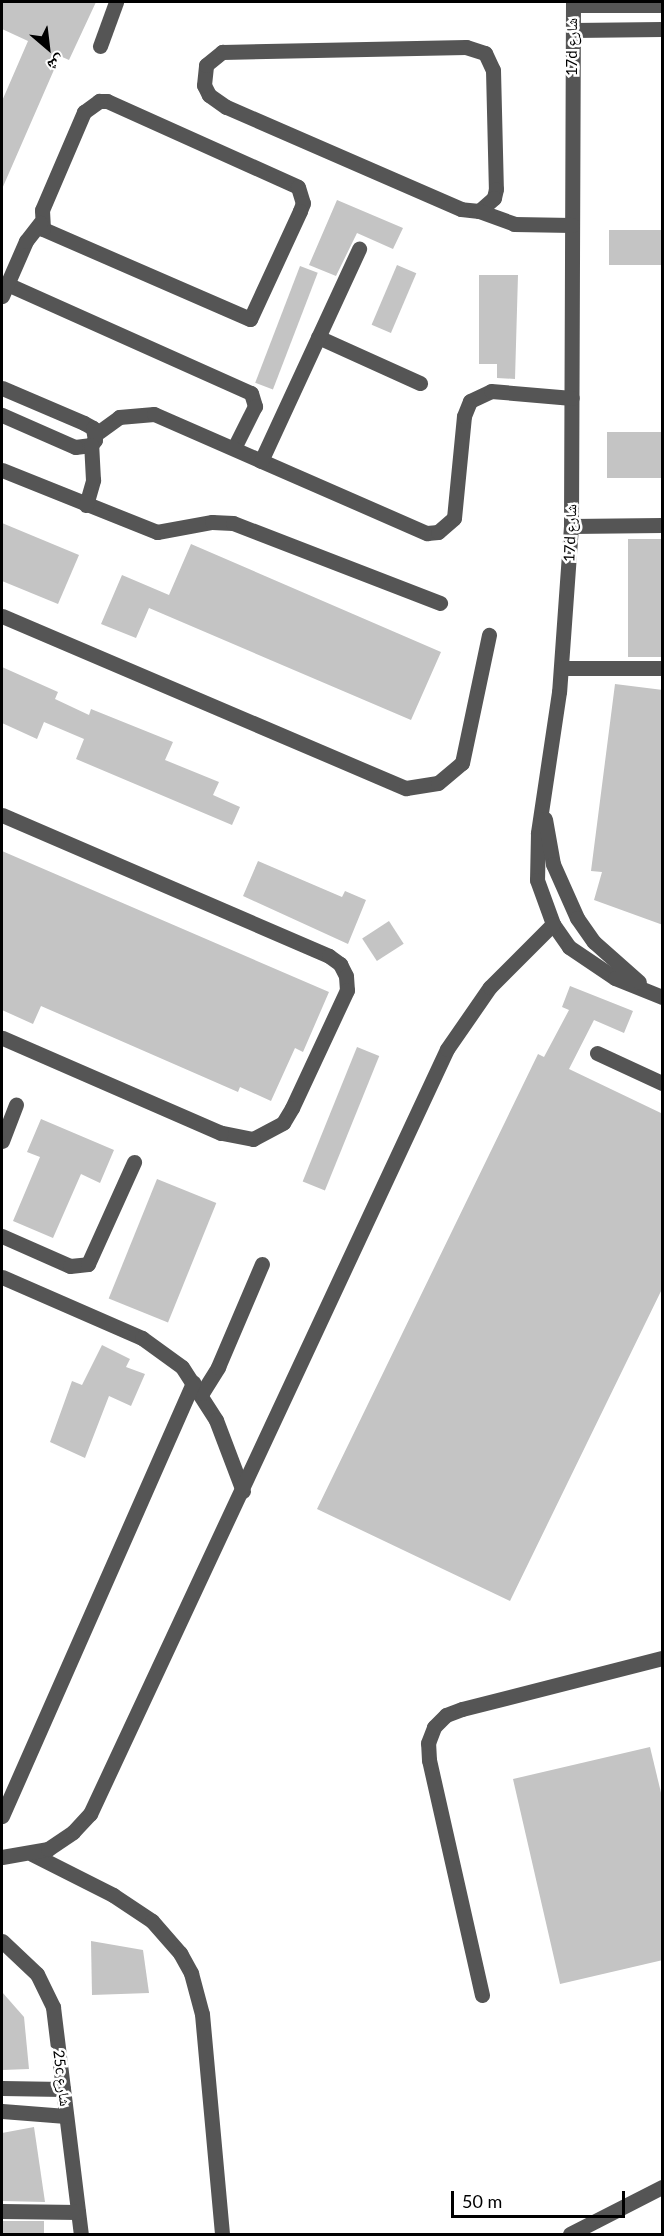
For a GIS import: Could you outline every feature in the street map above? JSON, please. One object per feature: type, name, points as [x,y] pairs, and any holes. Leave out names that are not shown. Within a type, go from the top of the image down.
[{"type":"street","points":[[100,46],[116,2]]},
{"type":"street","points":[[573,3],[663,5]]},
{"type":"street","name":"17d شارع","points":[[573,3],[571,526],[561,668],[535,856],[537,880],[553,924],[569,947],[591,965],[663,997]]},
{"type":"street","points":[[573,30],[663,29]]},
{"type":"street","points":[[479,211],[494,198],[496,189],[493,70],[485,53],[466,47],[232,51],[222,52],[206,65],[204,85],[209,94],[226,107],[461,209],[479,211],[514,224],[572,225]]},
{"type":"street","points":[[40,223],[49,234],[246,320],[256,312],[300,211],[302,195],[291,183],[107,101],[99,102],[84,112],[42,210],[40,223],[27,241],[4,290],[251,393],[255,406],[234,448]]},
{"type":"street","points":[[261,461],[358,249]]},
{"type":"street","points":[[318,337],[420,383]]},
{"type":"street","points":[[2,388],[84,423],[94,440],[93,480],[86,505]]},
{"type":"street","points":[[2,415],[75,447],[94,440],[119,417],[142,412],[164,417],[417,530],[438,532],[454,518],[464,416],[470,401],[491,391],[572,398]]},
{"type":"street","points":[[2,470],[156,532],[213,522],[233,523],[440,603]]},
{"type":"street","points":[[571,526],[663,525]]},
{"type":"street","points":[[2,616],[406,788],[438,783],[462,763],[468,750],[489,634]]},
{"type":"street","points":[[561,668],[663,668]]},
{"type":"street","points":[[544,804],[553,864],[577,918],[615,964],[663,997]]},
{"type":"street","points":[[2,814],[329,956],[340,964],[346,976],[347,990],[283,1123],[253,1139],[221,1133],[2,1038]]},
{"type":"street","points":[[2,1857],[32,1854],[74,1832],[90,1814],[243,1491],[447,1049],[490,987],[553,924]]},
{"type":"street","points":[[597,1053],[663,1083]]},
{"type":"street","points":[[2,1141],[16,1105]]},
{"type":"street","points":[[2,1236],[70,1266],[88,1264],[134,1162]]},
{"type":"street","points":[[2,1816],[197,1388],[218,1367],[262,1264]]},
{"type":"street","points":[[2,1277],[142,1338],[164,1351],[197,1388],[231,1455],[243,1491]]},
{"type":"street","points":[[482,1995],[429,1760],[428,1743],[434,1727],[446,1715],[462,1709],[663,1658]]},
{"type":"street","points":[[32,1854],[113,1895],[152,1920],[180,1953],[190,1972],[202,2014],[222,2235]]},
{"type":"street","name":"25c شارع","points":[[2,1941],[25,1959],[46,1990],[53,2007],[81,2235]]},
{"type":"street","points":[[2,2088],[63,2089]]},
{"type":"street","points":[[2,2111],[66,2116]]},
{"type":"street","points":[[570,2235],[663,2187]]},
{"type":"street","points":[[2,2211],[78,2212]]},
{"type":"building","points":[[2,2],[96,2],[69,60],[60,56],[2,189],[2,101],[28,41],[2,29]]},
{"type":"building","points":[[337,200],[403,228],[393,249],[357,233],[336,276],[309,265]]},
{"type":"building","points":[[609,230],[662,230],[662,265],[609,265]]},
{"type":"building","points":[[397,265],[416,273],[391,333],[372,325]]},
{"type":"building","points":[[300,266],[318,273],[273,390],[255,383]]},
{"type":"building","points":[[479,275],[518,275],[515,379],[497,378],[497,364],[479,364]]},
{"type":"building","points":[[607,432],[662,432],[662,478],[607,478]]},
{"type":"building","points":[[2,523],[79,555],[58,604],[2,581]]},
{"type":"building","points":[[628,539],[662,539],[662,657],[628,657]]},
{"type":"building","points":[[191,544],[441,652],[411,720],[149,608],[136,638],[101,624],[122,575],[169,595]]},
{"type":"building","points":[[2,667],[58,692],[55,699],[89,715],[91,709],[173,742],[165,760],[219,782],[213,795],[240,807],[232,825],[76,759],[84,739],[44,722],[37,739],[2,723]]},
{"type":"building","points":[[615,684],[663,690],[663,925],[594,900],[602,872],[591,871]]},
{"type":"building","points":[[2,851],[329,992],[303,1052],[295,1048],[271,1101],[240,1087],[238,1092],[41,1006],[33,1024],[2,1010]]},
{"type":"building","points":[[258,861],[342,897],[345,891],[366,900],[348,944],[243,896]]},
{"type":"building","points":[[389,921],[404,944],[377,961],[362,938]]},
{"type":"building","points":[[570,986],[633,1011],[624,1033],[594,1020],[569,1069],[663,1114],[663,1287],[510,1601],[317,1509],[538,1054],[544,1057],[569,1010],[562,1007]]},
{"type":"building","points":[[357,1047],[379,1056],[325,1190],[303,1181]]},
{"type":"building","points":[[41,1119],[114,1150],[100,1183],[81,1174],[53,1238],[13,1221],[40,1157],[27,1152]]},
{"type":"building","points":[[157,1179],[216,1203],[168,1323],[109,1299]]},
{"type":"building","points":[[102,1345],[130,1359],[126,1367],[145,1374],[131,1406],[109,1396],[85,1458],[50,1442],[72,1381],[82,1385]]},
{"type":"building","points":[[650,1747],[663,1801],[663,1960],[560,1984],[513,1779]]},
{"type":"building","points":[[91,1941],[143,1950],[149,1993],[92,1995]]},
{"type":"building","points":[[2,1992],[24,2017],[29,2069],[2,2070]]},
{"type":"building","points":[[34,2127],[45,2202],[2,2201],[2,2133]]},
{"type":"building","points":[[2,2221],[44,2221],[44,2234],[2,2234]]}]
